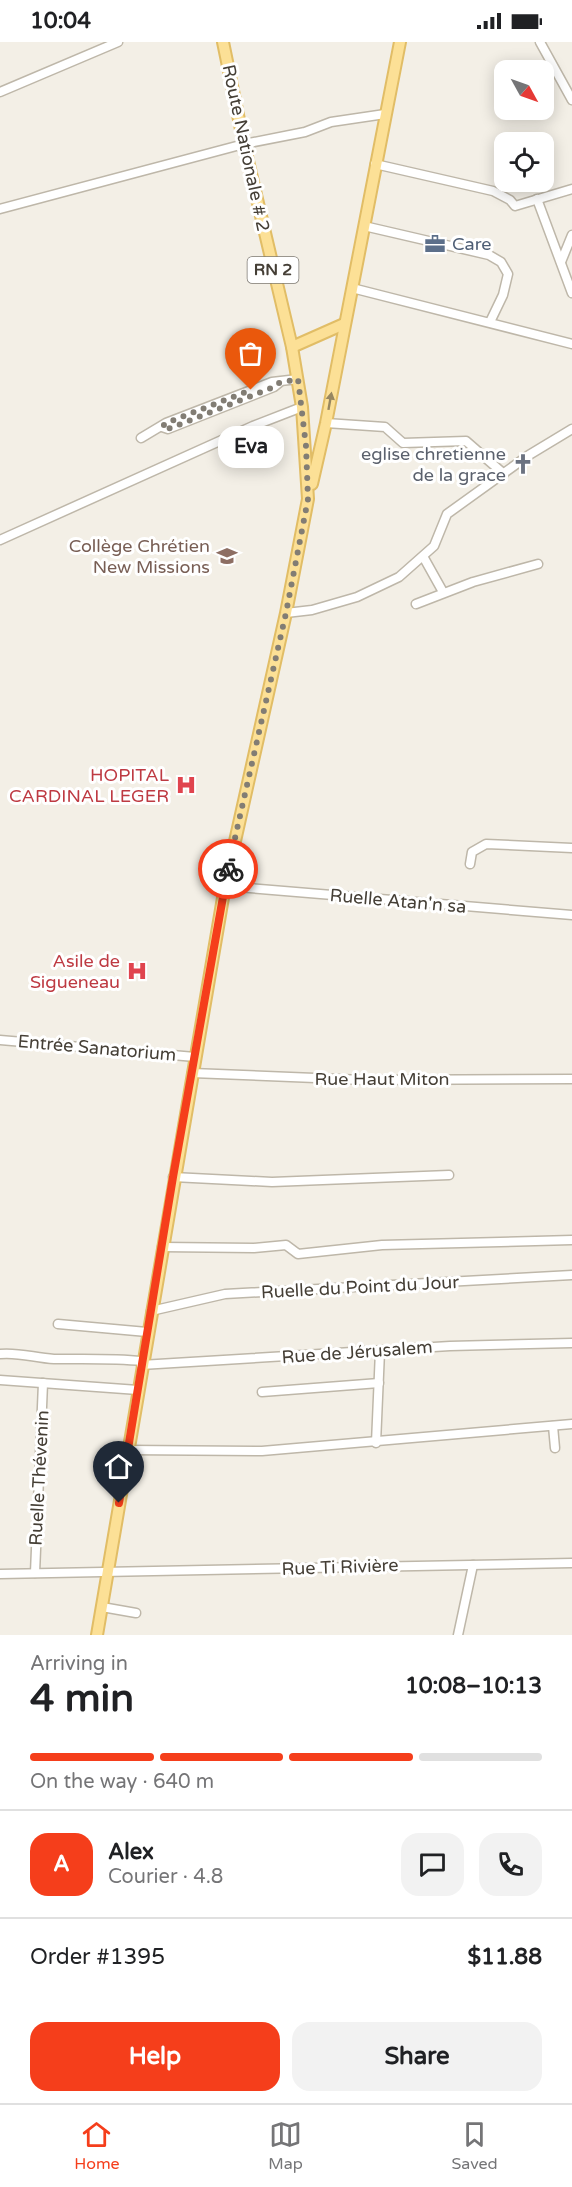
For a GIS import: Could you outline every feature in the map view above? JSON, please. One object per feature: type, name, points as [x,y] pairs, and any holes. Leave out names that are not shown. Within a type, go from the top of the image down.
[{"type":"main road","name":"Route Nationale # 2","points":[[97,1635],[173,1177],[225,886],[286,613],[308,499],[298,379],[243,144],[223,42]]},
{"type":"main road","points":[[308,499],[327,423],[344,324],[400,42]]},
{"type":"main road","points":[[292,347],[344,324]]},
{"type":"street","points":[[0,92],[118,42]]},
{"type":"street","points":[[540,42],[572,100]]},
{"type":"street","points":[[0,208],[243,144],[305,132],[332,122],[385,114]]},
{"type":"street","points":[[375,164],[493,191],[510,200],[515,206],[572,189]]},
{"type":"street","points":[[537,199],[572,293]]},
{"type":"street","points":[[364,226],[489,255],[501,262],[508,274],[503,295],[490,322]]},
{"type":"street","points":[[561,262],[572,235]]},
{"type":"street","points":[[352,288],[572,344]]},
{"type":"street","points":[[141,438],[162,427],[168,429],[279,383],[298,379]]},
{"type":"street","points":[[0,540],[253,426],[302,407]]},
{"type":"street","points":[[327,423],[385,427],[403,443],[466,441],[504,474]]},
{"type":"street","points":[[286,613],[312,610],[357,597],[399,577],[424,558],[441,535],[447,514],[572,429]]},
{"type":"street","points":[[424,558],[443,592]]},
{"type":"street","points":[[416,604],[443,592],[537,564]]},
{"type":"street","points":[[470,864],[472,852],[486,844],[572,848]]},
{"type":"street","name":"Ruelle Atan'n sa","points":[[225,886],[572,915]]},
{"type":"street","name":"Entrée Sanatorium","points":[[0,1040],[195,1057]]},
{"type":"street","name":"Rue Haut Miton","points":[[192,1073],[364,1080],[572,1079]]},
{"type":"street","points":[[173,1177],[272,1182],[449,1175]]},
{"type":"street","points":[[162,1247],[254,1248],[285,1245],[298,1254],[382,1245],[572,1240]]},
{"type":"street","name":"Ruelle du Point du Jour","points":[[151,1311],[225,1294],[572,1275]]},
{"type":"street","points":[[58,1324],[147,1332]]},
{"type":"street","name":"Rue de Jérusalem","points":[[0,1354],[13,1352],[23,1357],[142,1363],[572,1343]]},
{"type":"street","points":[[376,1443],[380,1351]]},
{"type":"street","points":[[0,1380],[138,1390]]},
{"type":"street","name":"Ruelle Thévenin","points":[[35,1573],[44,1383]]},
{"type":"street","points":[[262,1392],[379,1383]]},
{"type":"street","points":[[127,1450],[262,1451],[572,1425]]},
{"type":"street","points":[[553,1426],[555,1448]]},
{"type":"street","name":"Rue Ti Rivière","points":[[0,1574],[572,1563]]},
{"type":"street","points":[[458,1635],[473,1565]]},
{"type":"street","points":[[102,1607],[136,1613]]},
{"type":"way so far","points":[[228,869],[286,613],[308,499],[308,465],[298,379],[279,383],[168,429],[162,427],[166,423],[251,390]]},
{"type":"place","name":"Care","points":[[435,244]]},
{"type":"place","name":"Eva","points":[[251,390]]},
{"type":"place","name":"eglise chretienne de la grace","points":[[523,464]]},
{"type":"place","name":"Collège Chrétien New Missions","points":[[227,556]]},
{"type":"place","name":"HOPITAL CARDINAL LEGER","points":[[186,785]]},
{"type":"place","name":"Asile de Sigueneau","points":[[137,971]]},
{"type":"route","points":[[119,1503],[173,1177],[228,869]]}]
